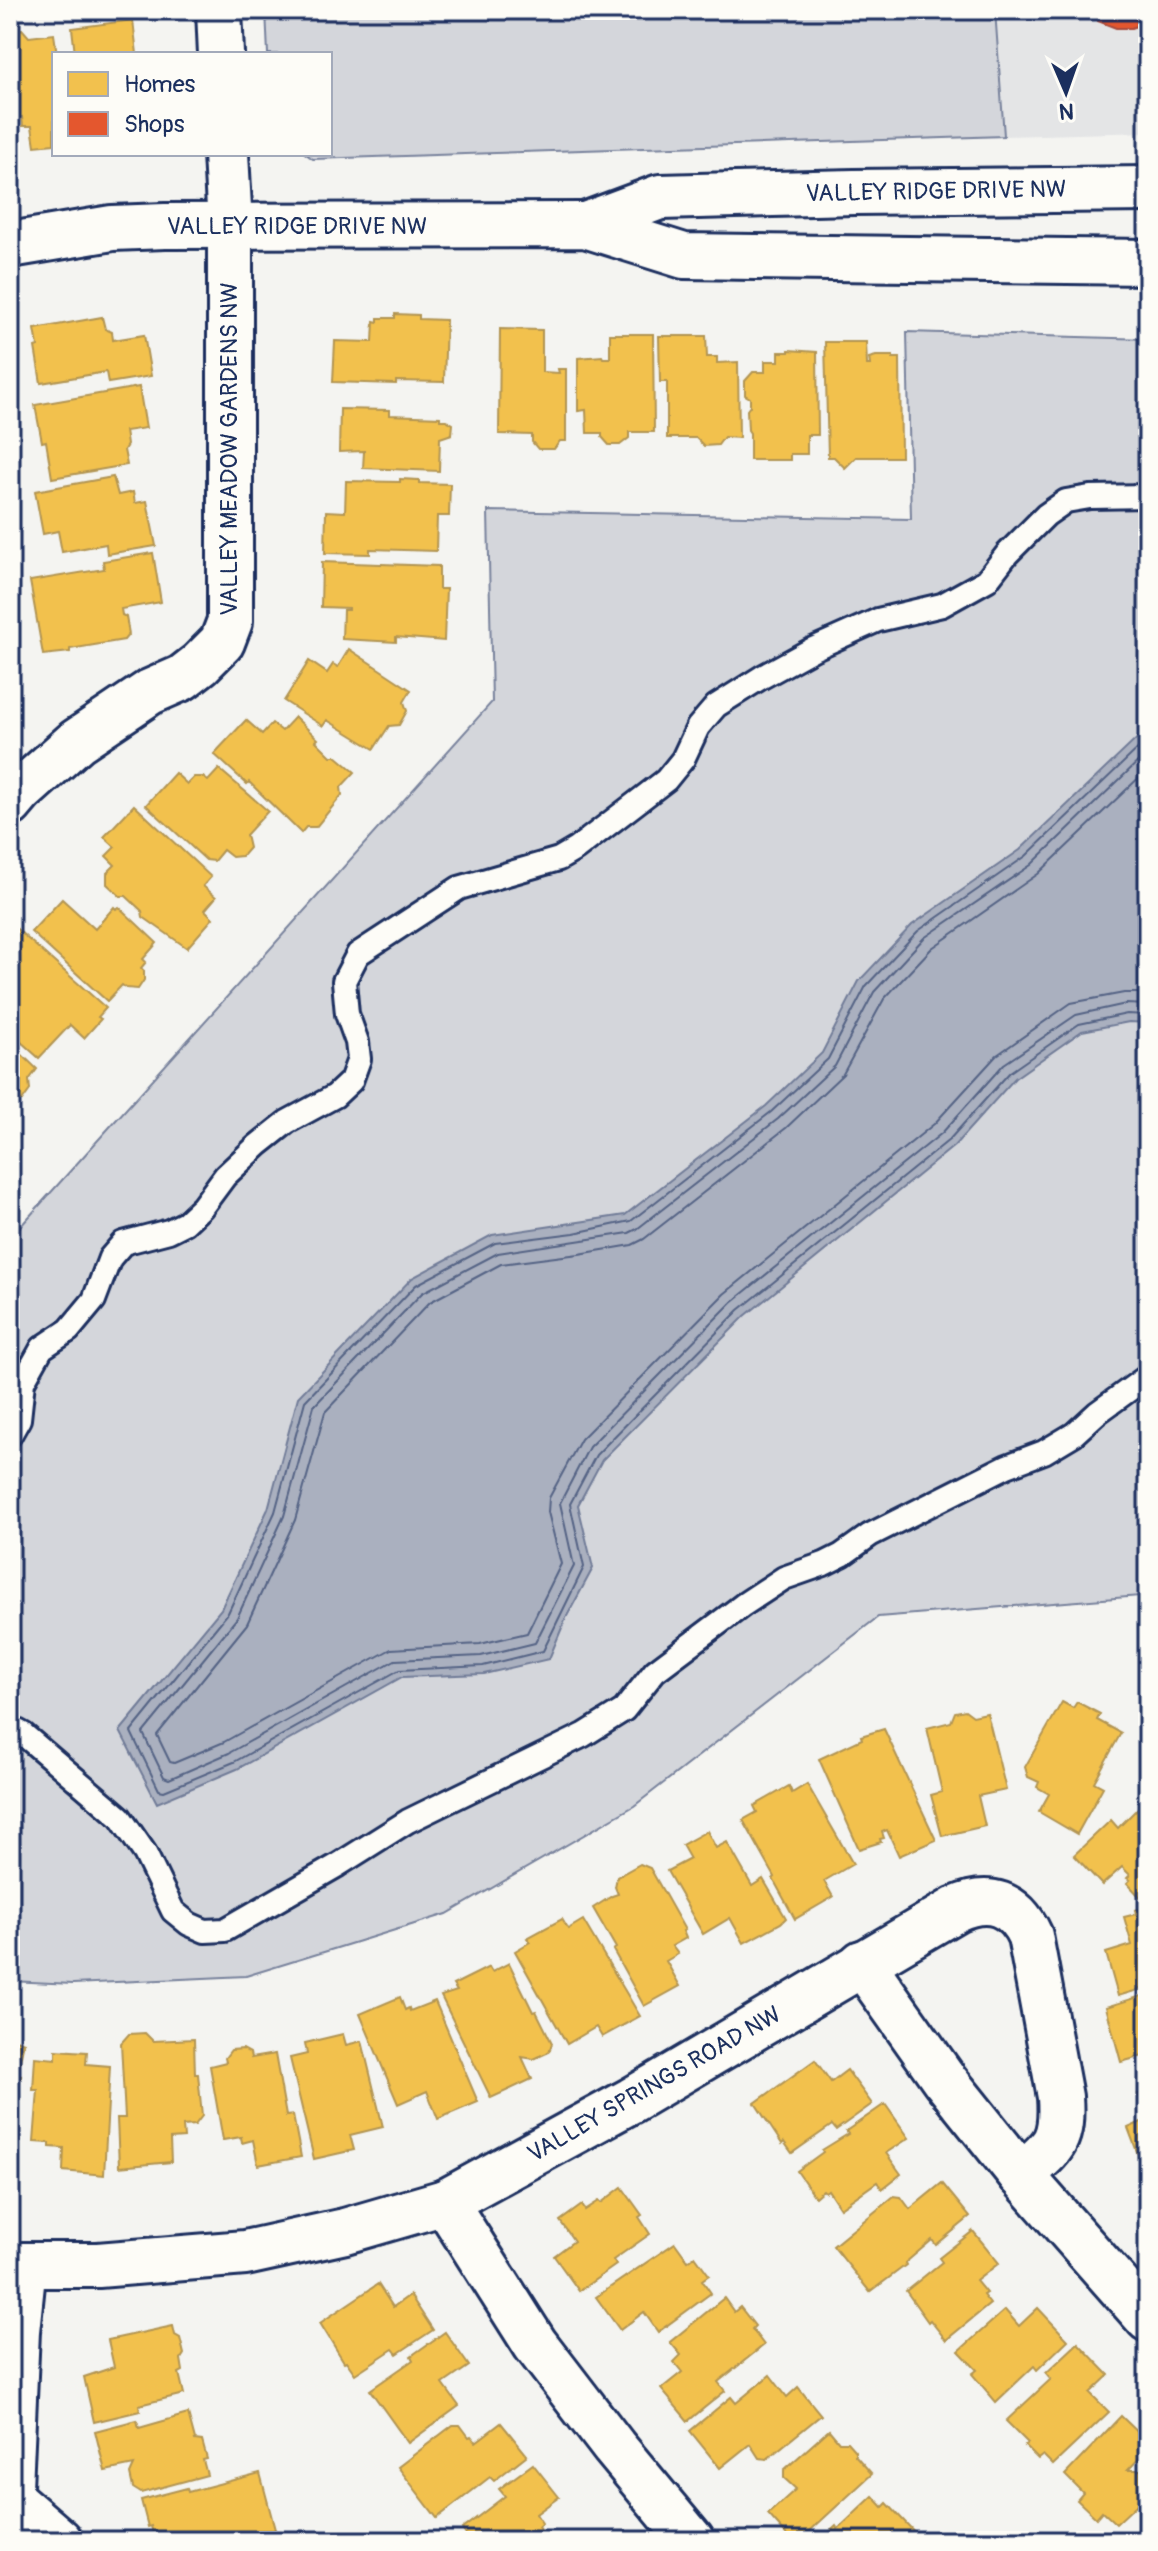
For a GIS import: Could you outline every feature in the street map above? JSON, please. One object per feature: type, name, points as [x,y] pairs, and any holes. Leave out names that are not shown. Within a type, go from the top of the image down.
[{"type":"street","points":[[219,10],[221,52]]},
{"type":"street","name":"VALLEY MEADOW GARDENS NW","points":[[10,804],[77,741],[150,692],[182,678],[200,664],[222,642],[230,621],[230,226],[226,156]]},
{"type":"street","name":"VALLEY RIDGE DRIVE NW","points":[[585,225],[660,197],[1148,189]]},
{"type":"street","name":"VALLEY RIDGE DRIVE NW","points":[[10,245],[112,228],[585,225],[684,256],[1148,262]]},
{"type":"street","name":"VALLEY SPRINGS ROAD NW","points":[[15,2263],[98,2265],[245,2253],[345,2231],[445,2202],[632,2100],[969,1903],[984,1901],[1012,1911],[1023,1922],[1030,1936],[1060,2097],[1058,2137],[1021,2175]]},
{"type":"street","points":[[862,1963],[944,2079],[1021,2175],[1148,2319]]},
{"type":"street","points":[[445,2202],[535,2344],[614,2447],[692,2541]]},
{"type":"street","points":[[10,2487],[18,2324],[15,2263]]},
{"type":"street","points":[[10,2498],[60,2541]]},
{"type":"lane","points":[[10,1435],[19,1419],[23,1382],[42,1348],[69,1330],[94,1300],[110,1258],[123,1243],[169,1231],[185,1223],[202,1207],[225,1176],[258,1145],[287,1122],[335,1096],[351,1081],[359,1059],[357,1042],[347,1014],[344,981],[358,954],[459,888],[559,859],[576,849],[666,780],[683,759],[698,727],[716,706],[813,649],[878,620],[942,605],[987,580],[1007,554],[1046,515],[1066,501],[1090,497],[1148,496]]},
{"type":"lane","points":[[10,1727],[33,1742],[120,1817],[145,1853],[173,1911],[189,1924],[205,1931],[225,1930],[408,1821],[584,1735],[624,1710],[655,1671],[784,1578],[824,1564],[870,1535],[1007,1466],[1044,1452],[1074,1434],[1148,1376]]},
{"type":"shaded area","points":[[266,10],[995,10],[1004,136],[313,159],[309,156],[332,156],[332,52],[268,52]]},
{"type":"shaded area","points":[[995,10],[1148,10],[1148,132],[1004,136]]},
{"type":"shaded area","points":[[907,332],[1148,339],[1148,1604],[1140,1596],[878,1617],[634,1806],[447,1914],[246,1976],[73,1984],[10,1981],[10,1238],[492,702],[488,511],[911,519]]},
{"type":"water","points":[[1148,728],[1148,1023],[1129,1022],[1082,1031],[1015,1078],[954,1146],[745,1316],[602,1460],[578,1505],[593,1568],[566,1618],[549,1659],[484,1674],[402,1677],[237,1769],[157,1803],[120,1731],[221,1609],[268,1509],[298,1397],[412,1278],[492,1235],[625,1215],[766,1106],[822,1053],[859,981],[912,925],[1020,850]]},
{"type":"building: Homes","points":[[133,20],[137,52],[75,52],[72,28]]},
{"type":"building: Homes","points":[[22,29],[29,37],[54,34],[57,52],[52,52],[52,144],[35,146],[32,126],[23,126],[22,117],[10,119],[12,30]]},
{"type":"building: Homes","points":[[395,314],[446,320],[444,382],[333,382],[335,341],[373,342],[374,321],[378,322],[378,318],[395,318]]},
{"type":"building: Homes","points":[[102,317],[105,329],[112,332],[113,340],[144,335],[151,376],[108,383],[106,372],[41,383],[35,329]]},
{"type":"building: Homes","points":[[500,329],[542,330],[542,372],[559,373],[558,369],[566,369],[566,441],[560,441],[554,449],[538,449],[532,442],[532,435],[499,434]]},
{"type":"building: Homes","points":[[610,334],[653,334],[654,432],[629,432],[629,438],[620,445],[609,445],[602,433],[587,433],[586,410],[578,411],[578,358],[610,358]]},
{"type":"building: Homes","points":[[659,336],[706,336],[707,357],[717,357],[717,363],[738,362],[739,438],[724,437],[718,445],[704,446],[696,438],[667,438],[667,382],[660,382]]},
{"type":"building: Homes","points":[[825,342],[866,342],[867,365],[870,365],[869,358],[876,356],[900,358],[901,457],[856,457],[845,468],[834,457],[828,457]]},
{"type":"building: Homes","points":[[779,352],[817,352],[818,435],[807,435],[807,454],[790,454],[790,460],[750,460],[747,410],[750,398],[745,395],[745,381],[753,372],[765,372],[765,361],[779,361]]},
{"type":"building: Homes","points":[[139,387],[146,428],[125,431],[127,465],[52,478],[46,441],[42,442],[35,405]]},
{"type":"building: Homes","points":[[340,409],[390,410],[390,415],[440,417],[440,420],[453,424],[452,434],[440,438],[439,471],[363,468],[364,451],[339,452]]},
{"type":"building: Homes","points":[[113,477],[118,495],[133,492],[135,503],[147,501],[156,546],[107,554],[106,544],[62,552],[58,531],[43,534],[35,491]]},
{"type":"building: Homes","points":[[400,479],[450,484],[449,516],[437,516],[436,551],[370,549],[370,554],[325,553],[326,511],[345,512],[346,481],[400,482]]},
{"type":"building: Homes","points":[[153,553],[161,602],[121,609],[129,634],[124,640],[43,655],[30,581],[104,569],[103,561]]},
{"type":"building: Homes","points":[[322,562],[439,566],[439,589],[446,589],[444,641],[396,637],[396,642],[342,639],[343,610],[349,608],[321,607]]},
{"type":"building: Homes","points":[[349,649],[411,690],[404,702],[407,711],[399,725],[389,726],[374,749],[327,720],[323,726],[284,701],[309,661],[327,673],[333,664],[338,667]]},
{"type":"building: Homes","points":[[295,717],[331,756],[336,756],[355,772],[341,787],[342,795],[316,827],[306,827],[301,833],[249,782],[247,784],[214,754],[246,720],[262,734],[272,723],[282,731]]},
{"type":"building: Homes","points":[[219,769],[268,811],[246,835],[249,848],[242,856],[232,857],[223,850],[214,861],[206,860],[146,805],[175,773],[187,784],[194,777],[203,777],[208,781]]},
{"type":"building: Homes","points":[[134,805],[211,877],[203,886],[216,897],[205,910],[213,918],[187,948],[143,917],[142,911],[126,896],[120,896],[107,884],[107,873],[115,865],[106,856],[115,847],[104,837]]},
{"type":"building: Homes","points":[[62,899],[95,929],[114,907],[119,907],[157,943],[143,959],[146,962],[141,968],[144,980],[138,989],[122,985],[107,1001],[31,932]]},
{"type":"building: Homes","points":[[10,923],[106,1008],[98,1017],[101,1019],[84,1038],[70,1025],[39,1058],[10,1032]]},
{"type":"building: Homes","points":[[10,1043],[37,1069],[29,1080],[30,1090],[22,1101],[10,1102]]},
{"type":"building: Homes","points":[[1062,1702],[1073,1708],[1077,1702],[1100,1714],[1097,1720],[1121,1733],[1094,1782],[1103,1787],[1077,1834],[1039,1812],[1049,1794],[1037,1787],[1039,1782],[1028,1777],[1025,1767]]},
{"type":"building: Homes","points":[[965,1710],[973,1716],[987,1713],[1006,1790],[978,1796],[985,1826],[942,1836],[931,1795],[942,1792],[927,1728],[951,1722],[955,1712]]},
{"type":"building: Homes","points":[[884,1729],[936,1840],[899,1856],[887,1830],[882,1832],[884,1838],[880,1839],[881,1842],[859,1849],[819,1759],[862,1739],[861,1736]]},
{"type":"building: Homes","points":[[807,1784],[853,1864],[824,1881],[833,1897],[795,1919],[743,1820],[757,1812],[754,1806],[789,1786],[792,1793]]},
{"type":"building: Homes","points":[[1148,1798],[1148,1897],[1142,1899],[1127,1883],[1130,1875],[1122,1867],[1102,1885],[1074,1855],[1111,1820],[1118,1828]]},
{"type":"building: Homes","points":[[707,1831],[716,1848],[727,1842],[752,1886],[763,1879],[786,1918],[781,1923],[744,1943],[730,1918],[703,1934],[667,1871],[690,1859],[682,1845]]},
{"type":"building: Homes","points":[[640,1864],[650,1868],[685,1930],[686,1938],[672,1946],[678,1954],[666,1961],[680,1986],[644,2006],[593,1908],[618,1894],[615,1887],[617,1877]]},
{"type":"building: Homes","points":[[1148,1907],[1148,1987],[1118,1996],[1106,1953],[1132,1945],[1124,1917]]},
{"type":"building: Homes","points":[[562,1919],[568,1929],[583,1920],[640,2016],[602,2037],[596,2027],[567,2044],[515,1951],[530,1942],[527,1938]]},
{"type":"building: Homes","points":[[509,1963],[552,2043],[549,2052],[534,2059],[522,2057],[532,2079],[491,2098],[441,1996],[457,1991],[453,1985],[489,1967],[492,1972]]},
{"type":"building: Homes","points":[[1148,1994],[1148,2074],[1143,2056],[1121,2062],[1106,2007]]},
{"type":"building: Homes","points":[[400,1997],[405,2010],[409,2008],[410,2011],[435,2001],[478,2102],[438,2119],[427,2091],[398,2104],[360,2014]]},
{"type":"building: Homes","points":[[145,2033],[153,2041],[194,2039],[195,2074],[198,2074],[202,2116],[195,2125],[183,2126],[184,2138],[170,2139],[171,2162],[119,2167],[117,2118],[125,2118],[121,2043],[129,2034]]},
{"type":"building: Homes","points":[[343,2034],[346,2045],[362,2041],[383,2127],[350,2135],[354,2150],[314,2159],[290,2058],[307,2054],[305,2043]]},
{"type":"building: Homes","points":[[10,2037],[24,2042],[17,2074],[21,2075],[10,2127]]},
{"type":"building: Homes","points":[[243,2049],[250,2053],[251,2058],[275,2054],[286,2116],[293,2115],[301,2157],[258,2165],[253,2140],[242,2143],[241,2137],[223,2140],[210,2066],[226,2062],[225,2058],[231,2050]]},
{"type":"building: Homes","points":[[56,2050],[87,2052],[86,2064],[110,2066],[104,2175],[63,2171],[64,2148],[34,2142],[38,2090],[33,2090],[35,2057],[56,2059]]},
{"type":"building: Homes","points":[[815,2060],[831,2082],[847,2070],[872,2104],[836,2130],[832,2125],[792,2153],[784,2142],[782,2144],[755,2103]]},
{"type":"building: Homes","points":[[1148,2090],[1148,2119],[1138,2094]]},
{"type":"building: Homes","points":[[885,2104],[909,2138],[886,2153],[901,2174],[882,2189],[877,2182],[840,2208],[828,2190],[815,2197],[797,2171]]},
{"type":"building: Homes","points":[[1148,2119],[1148,2168],[1144,2170],[1128,2128]]},
{"type":"building: Homes","points":[[942,2183],[970,2217],[936,2245],[932,2240],[906,2265],[870,2292],[833,2246],[894,2196],[901,2197],[910,2209]]},
{"type":"building: Homes","points":[[622,2187],[642,2215],[639,2217],[650,2234],[613,2260],[616,2265],[579,2291],[554,2256],[574,2241],[560,2221],[582,2205],[585,2210],[599,2201],[601,2203]]},
{"type":"building: Homes","points":[[973,2231],[999,2263],[976,2281],[990,2304],[946,2340],[930,2320],[928,2322],[906,2291],[942,2262],[939,2258]]},
{"type":"building: Homes","points":[[675,2243],[688,2261],[695,2256],[709,2275],[702,2280],[711,2293],[658,2332],[644,2312],[620,2330],[596,2297]]},
{"type":"building: Homes","points":[[378,2284],[393,2307],[410,2295],[433,2330],[397,2354],[393,2349],[355,2374],[320,2323]]},
{"type":"building: Homes","points":[[724,2298],[734,2312],[740,2307],[755,2326],[752,2329],[764,2345],[718,2382],[725,2391],[688,2421],[661,2389],[682,2372],[674,2362],[681,2355],[670,2342]]},
{"type":"building: Homes","points":[[1038,2308],[1068,2340],[1037,2370],[1034,2366],[996,2402],[972,2374],[977,2370],[959,2351],[1005,2310],[1019,2326]]},
{"type":"building: Homes","points":[[173,2326],[184,2354],[181,2359],[183,2371],[179,2373],[184,2394],[139,2405],[140,2411],[94,2422],[84,2377],[114,2367],[108,2340]]},
{"type":"building: Homes","points":[[445,2332],[469,2366],[443,2384],[459,2406],[408,2443],[370,2390],[413,2360],[411,2356]]},
{"type":"building: Homes","points":[[1078,2343],[1109,2375],[1090,2393],[1109,2412],[1053,2465],[1043,2455],[1038,2459],[1025,2446],[1028,2443],[1006,2421],[1051,2379],[1046,2373]]},
{"type":"building: Homes","points":[[770,2375],[787,2397],[798,2387],[821,2415],[767,2459],[759,2458],[750,2444],[720,2468],[690,2431],[731,2397],[736,2403]]},
{"type":"building: Homes","points":[[188,2414],[195,2440],[202,2441],[207,2475],[141,2493],[133,2488],[130,2474],[134,2465],[105,2471],[95,2431],[137,2420],[139,2428]]},
{"type":"building: Homes","points":[[1121,2416],[1148,2442],[1148,2449],[1128,2470],[1141,2470],[1148,2476],[1148,2494],[1116,2524],[1102,2511],[1096,2518],[1077,2500],[1083,2493],[1065,2475]]},
{"type":"building: Homes","points":[[501,2423],[527,2455],[494,2481],[490,2477],[437,2518],[398,2467],[453,2425],[460,2425],[476,2442]]},
{"type":"building: Homes","points":[[829,2430],[839,2442],[847,2442],[872,2474],[799,2541],[792,2541],[768,2514],[796,2489],[784,2478],[784,2470]]},
{"type":"building: Homes","points":[[533,2464],[559,2497],[536,2514],[542,2523],[538,2527],[546,2538],[543,2541],[465,2541],[466,2535],[462,2529],[505,2496],[499,2489]]},
{"type":"building: Homes","points":[[260,2473],[278,2541],[155,2541],[141,2500],[187,2488],[188,2492]]},
{"type":"building: Homes","points":[[873,2496],[883,2507],[887,2503],[922,2540],[820,2541],[836,2526],[838,2529]]},
{"type":"building: Shops","points":[[1096,10],[1148,10],[1148,22],[1131,28],[1116,28],[1098,21]]}]
